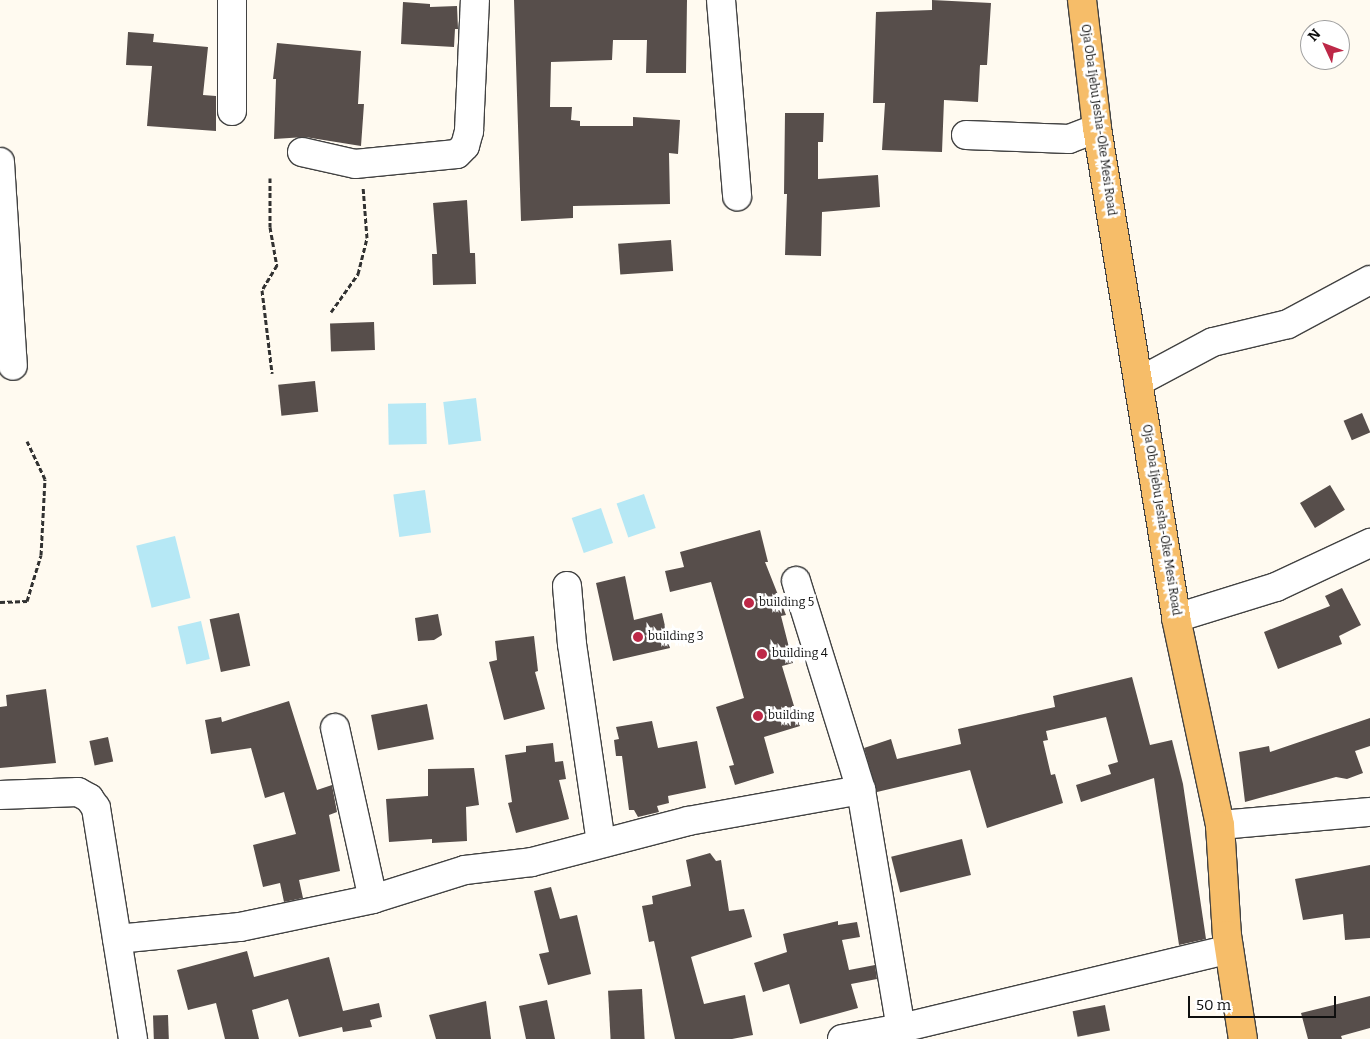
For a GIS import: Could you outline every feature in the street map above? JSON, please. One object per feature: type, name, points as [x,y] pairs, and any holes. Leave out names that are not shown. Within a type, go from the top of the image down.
[{"type":"main road","name":"Oja Oba Ijebu Jesha-Oke Mesi Road","points":[[1082,0],[1097,128],[1176,618],[1220,825],[1229,949],[1243,1039]]},
{"type":"street","points":[[232,0],[232,111]]},
{"type":"street","points":[[302,152],[355,164],[457,154],[465,146],[475,0]]},
{"type":"street","points":[[721,0],[738,196]]},
{"type":"street","points":[[966,135],[1069,139],[1097,128]]},
{"type":"street","points":[[0,162],[13,366]]},
{"type":"street","points":[[1138,382],[1213,342],[1288,324],[1370,280]]},
{"type":"street","points":[[1176,618],[1276,586],[1370,543]]},
{"type":"street","points":[[796,581],[861,790],[901,1028]]},
{"type":"street","points":[[567,586],[572,644],[601,842]]},
{"type":"street","points":[[336,728],[373,900]]},
{"type":"street","points":[[118,939],[240,927],[342,903],[373,900],[465,870],[532,862],[601,842],[688,821],[861,790]]},
{"type":"street","points":[[0,796],[78,792],[89,798],[96,808],[133,1039]]},
{"type":"street","points":[[1220,825],[1370,812]]},
{"type":"street","points":[[842,1039],[901,1028],[1229,949]]},
{"type":"path","points":[[331,312],[358,274],[367,238],[366,194],[355,164]]},
{"type":"path","points":[[270,178],[270,227],[277,266],[262,290],[272,373]]},
{"type":"path","points":[[0,602],[27,601],[41,555],[45,479],[27,441]]},
{"type":"water","points":[[476,398],[481,441],[448,445],[443,402]]},
{"type":"water","points":[[426,403],[427,444],[389,445],[388,404]]},
{"type":"water","points":[[425,490],[431,533],[399,537],[393,494]]},
{"type":"water","points":[[644,494],[656,528],[628,537],[617,503]]},
{"type":"water","points":[[601,508],[613,543],[584,553],[572,518]]},
{"type":"water","points":[[175,536],[190,598],[152,608],[136,546]]},
{"type":"water","points":[[201,621],[210,659],[186,664],[178,626]]},
{"type":"building","points":[[514,0],[687,0],[686,73],[646,73],[647,40],[613,40],[612,60],[551,62],[550,107],[572,107],[571,120],[580,121],[580,126],[633,126],[633,117],[680,120],[678,154],[669,153],[670,204],[573,206],[573,218],[521,221]]},
{"type":"building","points":[[932,0],[991,3],[987,65],[980,65],[978,102],[944,100],[942,152],[882,150],[885,103],[873,103],[876,12],[932,10]]},
{"type":"building","points":[[403,2],[430,4],[430,7],[457,6],[458,29],[455,29],[454,47],[401,44]]},
{"type":"building","points":[[128,32],[154,34],[153,42],[208,47],[203,95],[216,96],[216,131],[147,126],[152,66],[126,65]]},
{"type":"building","points":[[277,43],[361,51],[358,104],[364,104],[361,146],[305,137],[274,139],[276,79],[273,79]]},
{"type":"building","points":[[785,113],[824,113],[823,142],[818,142],[818,179],[878,175],[880,207],[822,212],[821,256],[785,255],[787,194],[784,194]]},
{"type":"building","points":[[467,200],[470,253],[475,253],[476,284],[433,285],[432,254],[437,254],[433,203]]},
{"type":"building","points":[[671,240],[673,271],[620,275],[618,244]]},
{"type":"building","points":[[374,322],[375,350],[331,352],[330,324]]},
{"type":"building","points":[[315,381],[318,412],[281,416],[278,385]]},
{"type":"building","points":[[1362,413],[1370,432],[1352,440],[1344,421]]},
{"type":"building","points":[[1330,485],[1345,510],[1315,528],[1300,503]]},
{"type":"building","points":[[760,530],[768,562],[765,562],[786,615],[781,616],[793,663],[782,666],[800,726],[764,737],[774,773],[735,785],[729,766],[734,765],[716,707],[744,698],[711,582],[670,592],[665,571],[684,567],[680,552]]},
{"type":"building","name":"building 3","points":[[625,576],[634,620],[662,613],[670,648],[613,661],[596,583]]},
{"type":"building","points":[[1342,588],[1361,625],[1339,636],[1342,644],[1278,669],[1264,632],[1330,606],[1325,596]]},
{"type":"building","points":[[239,613],[250,666],[221,672],[210,619]]},
{"type":"building","points":[[438,614],[442,635],[434,640],[418,641],[415,618]]},
{"type":"building","points":[[534,636],[538,671],[535,672],[545,709],[504,720],[489,662],[497,660],[495,641]]},
{"type":"building","points":[[1132,677],[1150,745],[1172,740],[1183,784],[1206,939],[1179,945],[1154,778],[1081,802],[1076,785],[1111,774],[1108,765],[1118,762],[1106,717],[1046,731],[1048,740],[1043,741],[1051,775],[1055,774],[1063,803],[987,828],[970,770],[877,792],[864,748],[891,739],[897,759],[961,744],[958,729],[1055,707],[1053,696]]},
{"type":"building","points":[[46,689],[56,763],[0,768],[0,707],[7,706],[6,695]]},
{"type":"building","points":[[289,701],[317,790],[332,785],[337,812],[329,815],[340,871],[299,880],[303,898],[284,902],[280,883],[263,887],[253,845],[296,834],[284,792],[265,798],[251,748],[211,754],[205,720],[221,717],[222,722]]},
{"type":"building","points":[[427,704],[434,739],[378,750],[371,715]]},
{"type":"building","points":[[1370,718],[1370,746],[1355,751],[1363,773],[1347,779],[1336,777],[1245,802],[1239,752],[1269,746],[1270,752]]},
{"type":"building","points":[[652,721],[658,748],[697,741],[706,788],[668,796],[669,803],[657,806],[659,812],[638,817],[634,810],[629,810],[622,756],[616,756],[614,740],[619,739],[616,727]]},
{"type":"building","points":[[108,737],[113,761],[95,765],[89,741]]},
{"type":"building","points":[[553,743],[555,762],[563,761],[566,779],[559,780],[569,819],[516,833],[508,803],[512,802],[505,755],[526,752],[526,746]]},
{"type":"building","points":[[474,768],[479,805],[466,807],[467,841],[432,843],[432,839],[389,842],[386,799],[428,796],[428,769]]},
{"type":"building","points":[[962,839],[971,875],[900,893],[891,857]]},
{"type":"building","points":[[710,853],[716,861],[721,860],[729,911],[744,909],[752,937],[691,957],[704,1004],[745,995],[753,1035],[732,1039],[675,1039],[654,941],[649,942],[642,906],[653,904],[652,896],[691,886],[686,860]]},
{"type":"building","points":[[1370,865],[1370,938],[1345,940],[1343,914],[1303,920],[1295,879]]},
{"type":"building","points":[[551,887],[560,919],[577,915],[591,974],[548,985],[539,954],[549,952],[534,891]]},
{"type":"building","points":[[838,921],[838,925],[857,922],[860,937],[842,940],[849,970],[875,965],[877,979],[851,984],[858,1008],[800,1024],[789,984],[763,992],[754,963],[787,952],[783,934]]},
{"type":"building","points":[[247,951],[254,977],[329,957],[343,1011],[379,1003],[382,1017],[370,1020],[372,1027],[343,1032],[342,1027],[299,1037],[288,999],[252,1010],[259,1039],[225,1039],[216,1003],[188,1010],[177,970]]},
{"type":"building","points":[[642,989],[645,1039],[611,1039],[608,991]]},
{"type":"building","points":[[1370,996],[1370,1028],[1341,1036],[1342,1039],[1308,1039],[1301,1013]]},
{"type":"building","points":[[547,1000],[555,1039],[526,1039],[519,1006]]},
{"type":"building","points":[[486,1001],[491,1039],[436,1039],[429,1015]]},
{"type":"building","points":[[1105,1005],[1110,1031],[1078,1037],[1073,1011]]},
{"type":"building","points":[[168,1015],[169,1039],[154,1039],[153,1016]]},
{"type":"place","name":"building 5","points":[[749,603]]},
{"type":"place","name":"building 3","points":[[638,637]]},
{"type":"place","name":"building 4","points":[[762,654]]},
{"type":"place","name":"building","points":[[758,716]]}]
